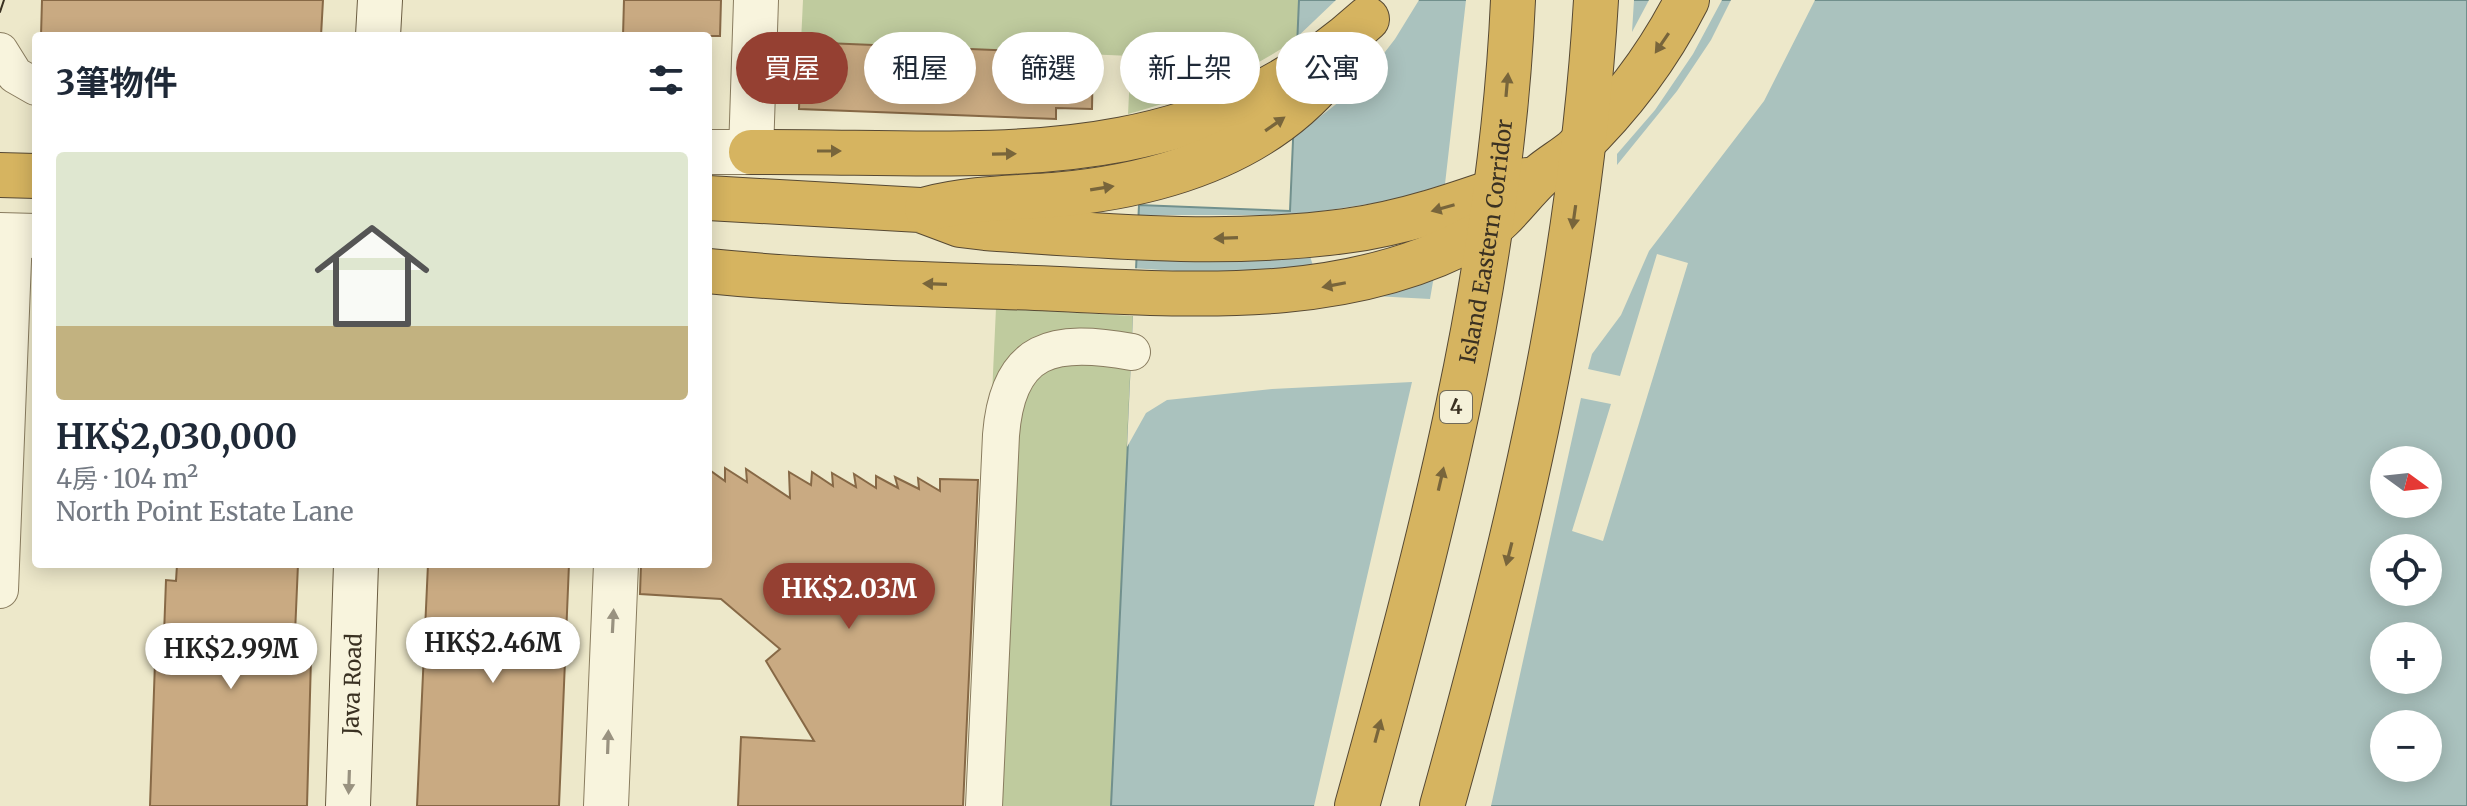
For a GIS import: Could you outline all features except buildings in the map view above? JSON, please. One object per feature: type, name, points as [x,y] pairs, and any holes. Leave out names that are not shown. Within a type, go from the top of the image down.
[{"type":"highway","name":"Island Eastern Corridor","points":[[1357,806],[1424,555],[1472,336],[1501,149],[1513,0]]},
{"type":"highway","points":[[1442,806],[1486,650],[1541,414],[1583,154],[1596,0]]},
{"type":"highway","points":[[712,271],[1200,293],[1319,288],[1357,281],[1410,266],[1483,232],[1541,175],[1573,151],[1633,85],[1666,39],[1687,0]]},
{"type":"highway","points":[[751,152],[1004,154],[1058,151],[1140,137],[1258,97],[1296,75],[1374,9]]},
{"type":"highway","points":[[712,198],[920,210],[974,198],[1051,195],[1119,186],[1207,163],[1257,137],[1305,103],[1352,45],[1374,9]]},
{"type":"highway","points":[[0,175],[32,176]]},
{"type":"highway","points":[[920,210],[960,225],[985,228],[1193,239],[1304,236],[1396,222],[1541,175]]},
{"type":"street","points":[[378,32],[380,0]]},
{"type":"street","points":[[712,152],[751,152],[756,0]]},
{"type":"street","points":[[1,53],[15,75],[32,85]]},
{"type":"street","points":[[0,590],[17,235]]},
{"type":"street","points":[[984,806],[1001,435],[1008,389],[1026,366],[1052,350],[1081,344],[1132,352]]},
{"type":"street","name":"Java Road","points":[[348,806],[356,568]]},
{"type":"street","points":[[606,806],[616,568]]},
{"type":"green space","points":[[803,0],[1299,0],[1298,32],[1276,32],[1276,51],[1260,61],[1260,32],[1120,32],[1120,56],[1104,55],[1104,32],[992,32],[992,50],[976,49],[976,32],[864,32],[864,45],[848,44],[848,32],[801,32]]},
{"type":"green space","points":[[1129,104],[1161,104],[1128,114]]},
{"type":"green space","points":[[996,308],[1133,316],[1111,806],[973,806]]},
{"type":"water","points":[[1299,0],[2467,0],[2467,806],[1111,806],[1139,205],[1290,211],[1295,104],[1388,104],[1388,32],[1298,32]]},
{"type":"pier","points":[[1336,0],[1419,0],[1388,48],[1388,32],[1302,32]]},
{"type":"pier","points":[[1466,0],[1634,0],[1632,32],[1649,0],[1722,0],[1693,54],[1655,110],[1617,154],[1617,165],[1677,91],[1711,40],[1731,0],[1815,0],[1764,101],[1649,251],[1621,315],[1592,354],[1588,369],[1620,376],[1657,254],[1688,263],[1603,541],[1572,531],[1611,404],[1581,398],[1491,806],[1314,806],[1412,382],[1272,389],[1167,400],[1146,413],[1127,447],[1133,316],[1129,316],[1131,268],[1192,272],[1314,269],[1310,256],[1134,215],[1297,215],[1394,200],[1445,184]],"holes":[[[1434,276],[1430,299],[1374,296]]]},
{"type":"pier","points":[[1290,104],[1336,104],[1289,141]]},
{"type":"tram line","points":[[0,12],[4,0]]}]
